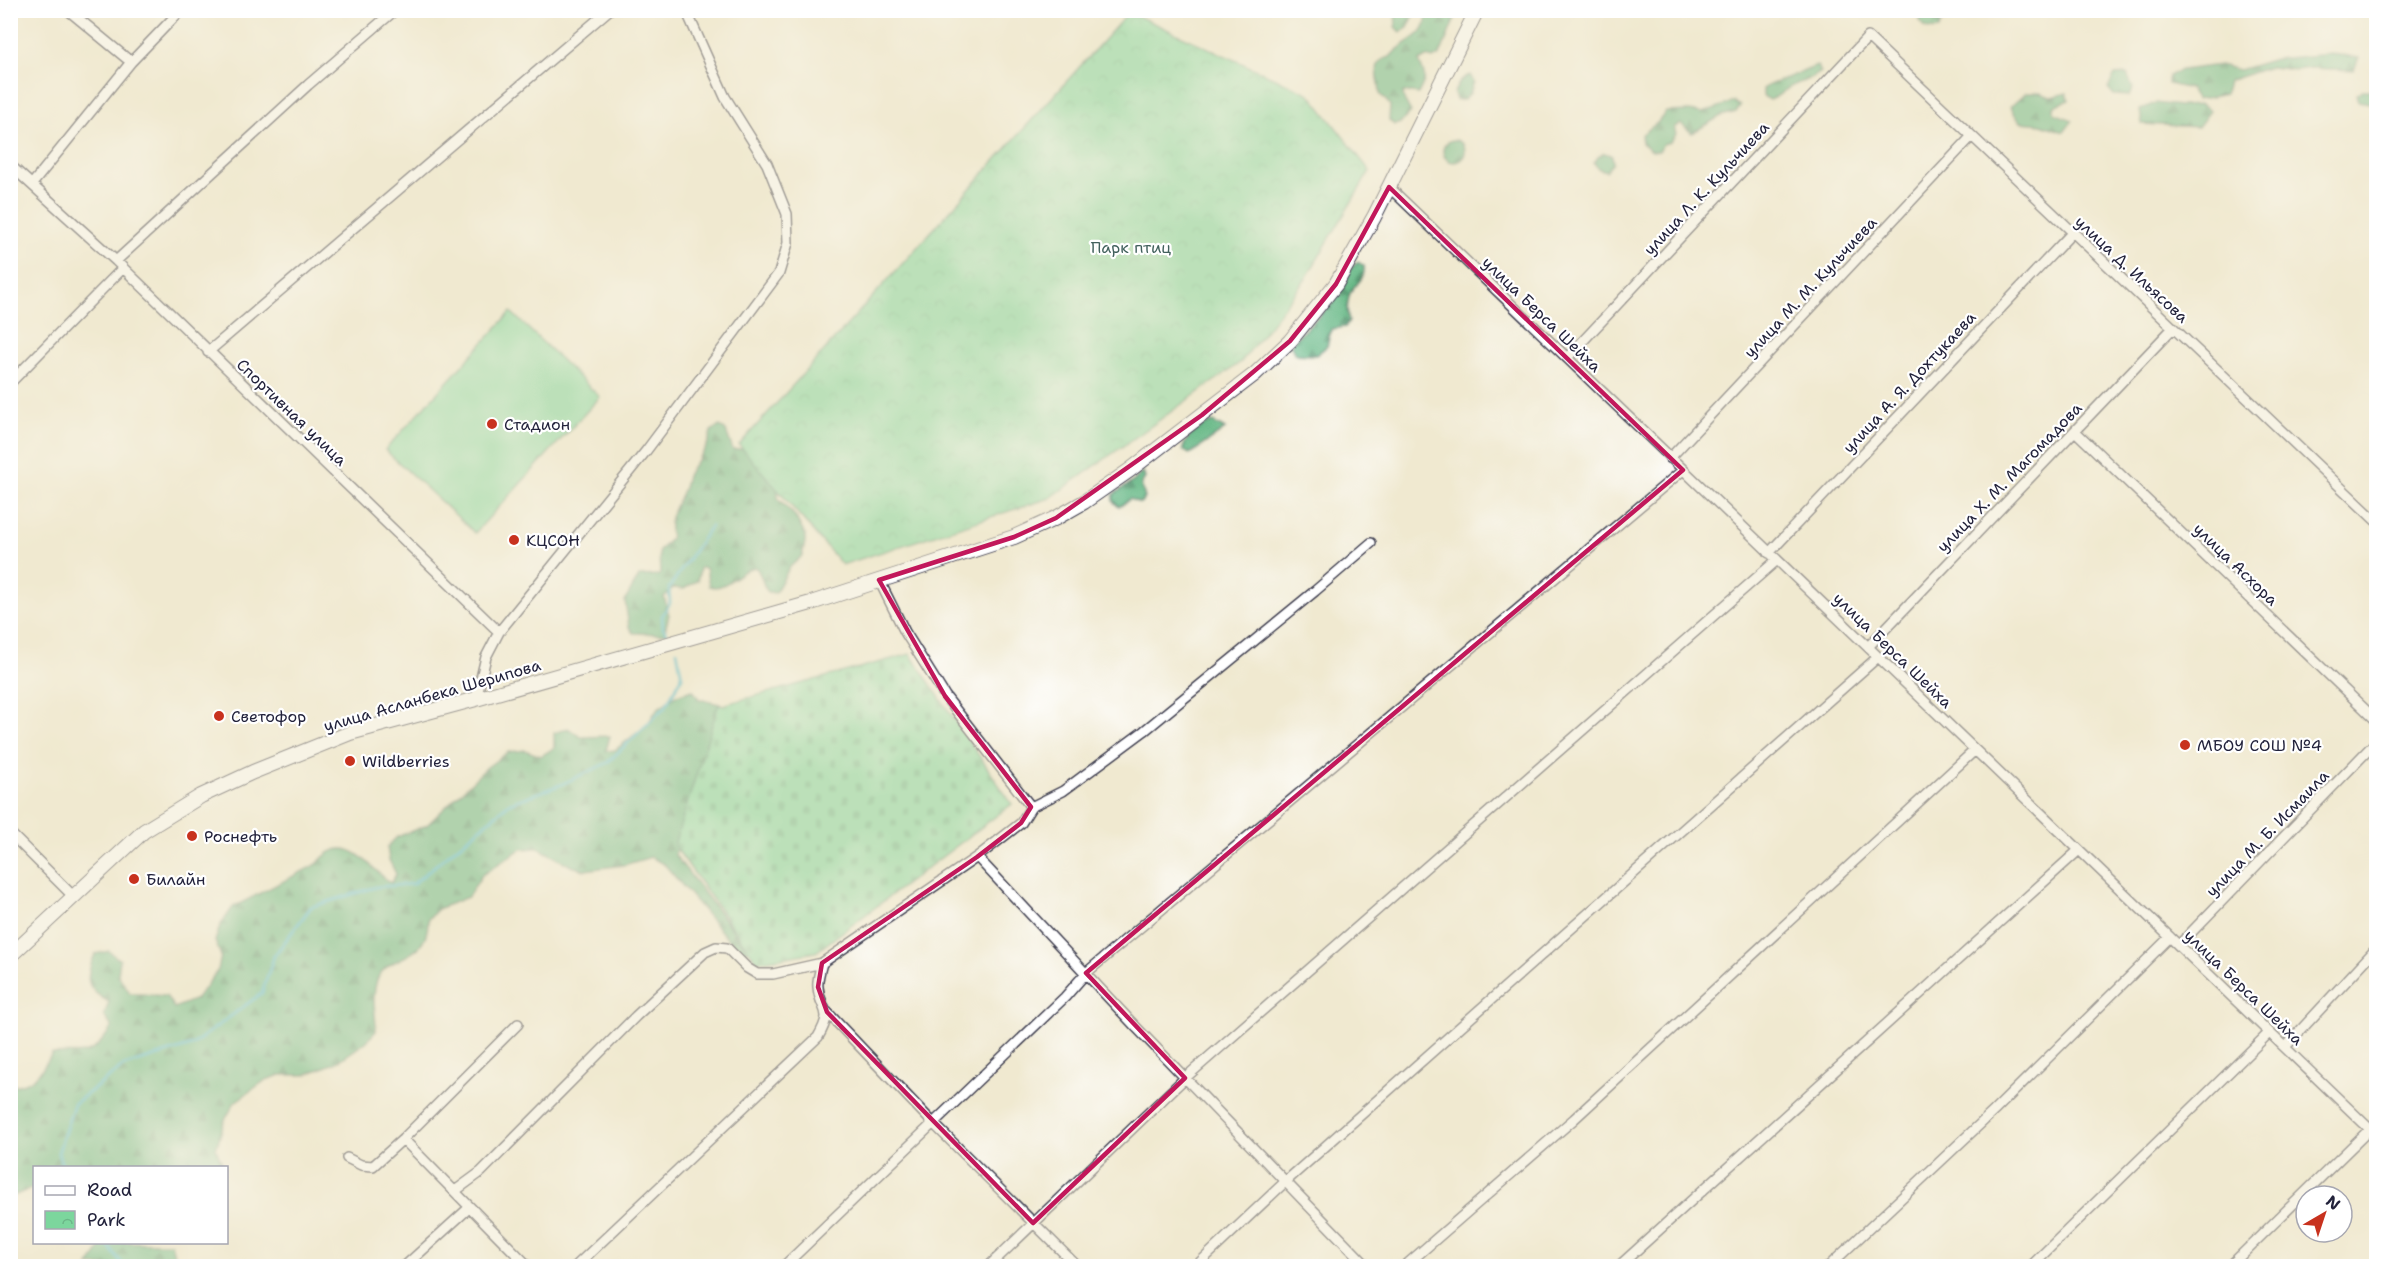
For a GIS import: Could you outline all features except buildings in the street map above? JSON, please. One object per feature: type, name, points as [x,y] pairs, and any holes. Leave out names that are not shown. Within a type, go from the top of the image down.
[{"type":"main road","name":"улица Асланбека Шерипова","points":[[10,956],[144,831],[201,796],[253,772],[350,733],[811,603],[1014,537],[1056,518],[1130,470],[1255,374],[1290,341],[1336,284],[1389,188],[1477,10]]},
{"type":"street","points":[[68,10],[131,62]]},
{"type":"street","points":[[33,183],[131,62],[181,10]]},
{"type":"street","points":[[10,383],[119,265],[308,85],[395,10]]},
{"type":"street","points":[[208,352],[609,10]]},
{"type":"street","points":[[476,699],[486,657],[499,632],[646,451],[738,328],[779,273],[789,243],[787,214],[767,164],[724,97],[686,10]]},
{"type":"street","name":"улица Д. Ильясова","points":[[1868,37],[2376,521]]},
{"type":"street","name":"улица Л. К. Кульчиева","points":[[1567,358],[1868,37]]},
{"type":"street","name":"улица М. М. Кульчиева","points":[[1670,458],[1971,137]]},
{"type":"street","name":"Спортивная улица","points":[[10,165],[33,183],[119,265],[499,632]]},
{"type":"street","name":"улица Берса Шейха","points":[[1389,188],[2373,1132]]},
{"type":"street","name":"улица А. Я. Дохтукаева","points":[[1769,552],[2072,232]]},
{"type":"street","name":"улица Х. М. Магомадова","points":[[1868,647],[2173,328]]},
{"type":"street","name":"улица Асхора","points":[[2075,431],[2376,720]]},
{"type":"street","points":[[784,1266],[1065,997],[1086,973],[1683,470]]},
{"type":"street","points":[[455,1191],[481,1173],[636,1016],[705,952],[716,947],[727,948],[747,968],[757,974],[773,974],[822,963],[977,857],[1021,823],[1031,807],[1063,791],[1144,731],[1371,543]]},
{"type":"street","points":[[989,1266],[1185,1078],[1777,560]]},
{"type":"street","points":[[879,580],[905,632],[945,696],[1031,807]]},
{"type":"street","points":[[1196,1266],[1285,1182],[1878,657]]},
{"type":"street","name":"улица М. Б. Исмаила","points":[[2179,945],[2376,742]]},
{"type":"street","points":[[1405,1266],[1574,1119],[1975,750]]},
{"type":"street","points":[[10,833],[74,897]]},
{"type":"street","points":[[1619,1266],[2079,849]]},
{"type":"street","points":[[977,857],[1185,1078],[1367,1266]]},
{"type":"street","points":[[1829,1266],[1994,1111],[2170,937]]},
{"type":"street","points":[[2285,1047],[2376,949]]},
{"type":"street","points":[[822,963],[818,987],[827,1012],[933,1124],[1077,1266]]},
{"type":"street","points":[[576,1266],[818,1036],[826,1024],[827,1012]]},
{"type":"street","points":[[347,1158],[361,1165],[373,1166],[518,1024]]},
{"type":"street","points":[[2031,1266],[2270,1033]]},
{"type":"street","points":[[2230,1266],[2373,1132]]},
{"type":"street","points":[[403,1139],[528,1266]]},
{"type":"street","points":[[405,1266],[470,1207]]},
{"type":"highlighted area","points":[[1389,187],[1683,470],[1086,973],[1185,1078],[1033,1223],[827,1012],[818,987],[822,963],[977,857],[1021,823],[1031,807],[945,696],[879,580],[1014,537],[1056,518],[1202,415],[1290,341],[1336,284]]},
{"type":"green space","points":[[1923,10],[1968,11],[1941,22],[1939,29],[1931,30],[1923,26],[1920,21],[1919,17]]},
{"type":"green space","points":[[1395,11],[1416,11],[1408,28],[1401,32],[1396,27]]},
{"type":"green space","points":[[1427,11],[1458,11],[1440,55],[1433,59],[1426,57],[1419,61],[1424,74],[1423,84],[1418,94],[1403,92],[1411,112],[1401,123],[1394,125],[1389,120],[1390,105],[1380,94],[1378,67],[1380,62],[1390,57],[1420,33],[1424,28]]},
{"type":"green space","name":"Парк птиц","points":[[1129,12],[1310,94],[1370,171],[1305,280],[1241,362],[1050,498],[842,565],[739,445]]},
{"type":"green space","points":[[2330,54],[2359,57],[2354,70],[2310,68],[2296,70],[2270,67],[2228,81],[2225,94],[2197,100],[2190,89],[2168,84],[2168,76],[2181,70],[2220,65],[2239,70],[2275,59]]},
{"type":"green space","points":[[1817,66],[1821,72],[1813,77],[1790,87],[1770,100],[1763,96],[1763,89],[1769,85]]},
{"type":"green space","points":[[2127,74],[2133,89],[2129,96],[2114,95],[2108,88],[2115,75]]},
{"type":"green space","points":[[1470,75],[1474,82],[1470,93],[1464,100],[1456,100],[1454,93],[1457,87]]},
{"type":"green space","points":[[2362,90],[2376,90],[2376,104],[2358,101],[2356,94]]},
{"type":"green space","points":[[2026,93],[2040,93],[2051,97],[2067,93],[2069,100],[2054,106],[2054,113],[2073,120],[2064,132],[2041,124],[2020,122],[2010,107]]},
{"type":"green space","points":[[1733,102],[1740,106],[1736,112],[1721,116],[1692,133],[1681,124],[1674,127],[1676,134],[1670,142],[1663,144],[1659,151],[1652,151],[1642,143],[1641,135],[1657,123],[1666,112],[1702,113]]},
{"type":"green space","points":[[2155,103],[2180,106],[2201,105],[2210,111],[2198,127],[2142,124],[2140,110]]},
{"type":"green space","points":[[1454,140],[1462,143],[1465,151],[1462,159],[1454,162],[1446,159],[1443,151],[1446,143]]},
{"type":"green space","points":[[1604,153],[1612,155],[1613,163],[1606,171],[1599,169],[1594,163]]},
{"type":"green space","points":[[1358,262],[1364,266],[1364,273],[1350,294],[1347,308],[1349,321],[1345,327],[1331,329],[1327,346],[1316,355],[1295,354],[1291,346],[1292,342],[1333,303],[1339,290],[1345,285],[1351,268]]},
{"type":"green space","name":"Стадион","points":[[511,312],[600,397],[475,533],[385,450]]},
{"type":"green space","points":[[1213,422],[1225,429],[1190,454],[1183,450],[1186,441],[1194,433]]},
{"type":"green space","points":[[720,426],[726,431],[733,450],[749,448],[772,477],[778,491],[778,498],[795,516],[805,535],[802,556],[790,567],[775,593],[768,592],[755,567],[715,587],[709,586],[706,568],[700,568],[698,580],[684,589],[673,588],[664,597],[669,615],[664,634],[633,633],[629,627],[625,601],[639,576],[660,575],[659,551],[671,538],[671,519],[687,476],[705,449],[711,431]]},
{"type":"green space","points":[[1143,471],[1145,478],[1141,484],[1145,498],[1140,503],[1130,499],[1119,507],[1113,501],[1114,494],[1134,481]]},
{"type":"green space","points":[[910,654],[1012,804],[816,952],[757,962],[674,845],[718,706]]},
{"type":"green space","points":[[693,690],[699,699],[740,709],[680,830],[675,855],[748,950],[742,954],[735,948],[665,865],[651,857],[624,865],[585,870],[571,866],[539,848],[521,849],[482,875],[468,897],[438,909],[428,919],[427,933],[422,944],[415,951],[382,971],[374,993],[376,1031],[366,1042],[337,1062],[305,1075],[281,1075],[266,1080],[235,1102],[224,1122],[216,1149],[224,1166],[33,1166],[33,1187],[11,1197],[10,1086],[25,1083],[36,1076],[52,1054],[81,1053],[93,1050],[112,1027],[104,1016],[109,1002],[95,993],[89,982],[89,970],[95,954],[109,951],[120,960],[118,975],[130,993],[166,996],[174,1008],[196,999],[218,970],[221,956],[215,941],[220,926],[233,907],[317,864],[327,854],[337,849],[347,849],[356,853],[391,883],[396,874],[389,860],[387,847],[397,837],[427,825],[487,767],[508,752],[525,750],[541,756],[554,748],[554,733],[568,728],[581,737],[610,736],[606,751],[615,750],[647,725],[657,709],[677,695]]},
{"type":"green space","points":[[103,1244],[171,1244],[177,1266],[89,1266]]},
{"type":"waterway","points":[[668,635],[663,628],[662,616],[670,603],[669,588],[711,526]]},
{"type":"waterway","points":[[62,1166],[58,1153],[74,1104],[124,1066],[192,1045],[262,993],[274,956],[311,907],[376,887],[413,884],[510,803],[560,785],[607,763],[665,707],[682,677],[677,651]]},
{"type":"waterway","points":[[107,1244],[124,1266]]},
{"type":"place","name":"Стадион","points":[[492,424]]},
{"type":"place","name":"КЦСОН","points":[[514,540]]},
{"type":"place","name":"Светофор","points":[[219,716]]},
{"type":"place","name":"МБОУ СОШ №4","points":[[2185,745]]},
{"type":"place","name":"Wildberries","points":[[350,761]]},
{"type":"place","name":"Роснефть","points":[[192,836]]},
{"type":"place","name":"Билайн","points":[[134,879]]}]
